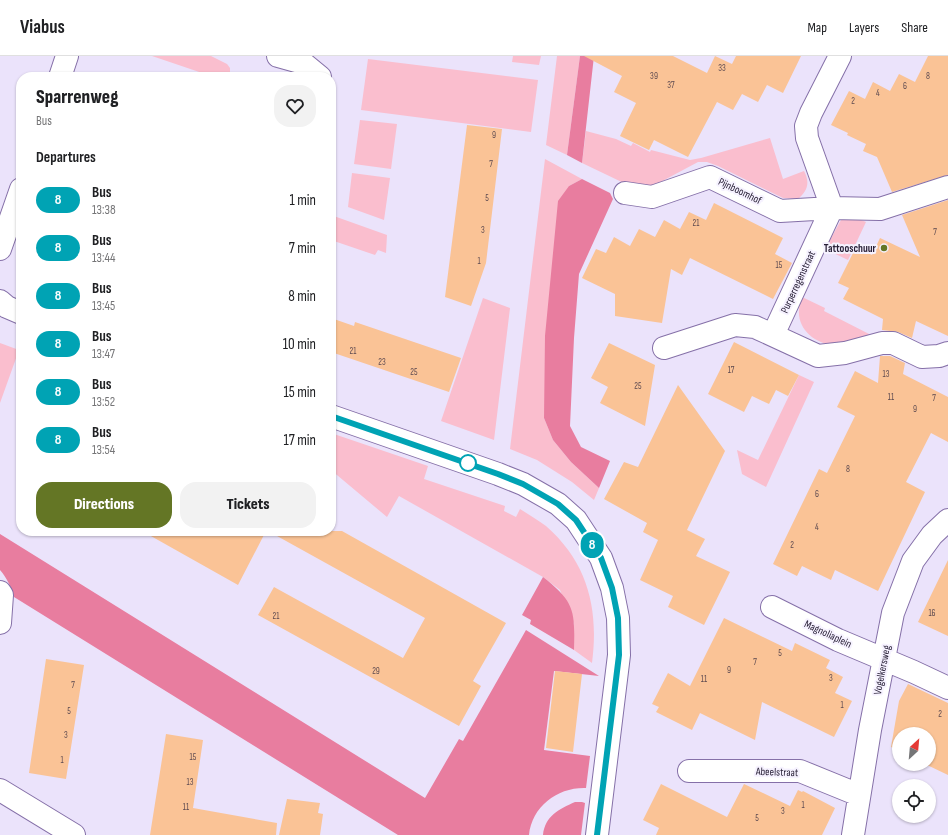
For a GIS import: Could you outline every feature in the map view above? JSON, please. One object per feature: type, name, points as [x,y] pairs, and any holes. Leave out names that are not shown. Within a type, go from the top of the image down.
[{"type":"street","points":[[62,72],[67,56]]},
{"type":"street","points":[[278,56],[302,62],[314,72]]},
{"type":"street","points":[[832,208],[807,138],[806,126],[840,56]]},
{"type":"street","name":"Pijnboomhof","points":[[626,193],[652,197],[710,177],[780,211],[832,208],[880,209],[948,187]]},
{"type":"street","points":[[0,249],[16,203]]},
{"type":"street","name":"Purperregenstraat","points":[[773,335],[832,208]]},
{"type":"street","points":[[0,301],[7,307],[16,311]]},
{"type":"street","points":[[664,348],[735,325],[755,327],[818,356],[845,353],[882,343],[893,343],[922,357],[939,356],[948,353]]},
{"type":"street","points":[[336,418],[523,484],[558,504],[576,520],[601,558],[612,588],[618,618],[619,655],[596,835]]},
{"type":"street","name":"Vogelkersweg","points":[[853,835],[859,794],[893,613],[913,561],[932,534],[948,520]]},
{"type":"street","points":[[0,592],[2,595],[0,623]]},
{"type":"street","name":"Magnoliaplein","points":[[772,607],[838,640],[948,688]]},
{"type":"street","name":"Abeelstraat","points":[[689,770],[800,771],[859,794]]},
{"type":"street","points":[[0,790],[74,835]]},
{"type":"shaded area","points":[[152,56],[211,56],[227,64],[230,68],[230,72],[199,72]]},
{"type":"shaded area","points":[[513,56],[541,56],[539,65],[512,62]]},
{"type":"shaded area","points":[[557,56],[580,56],[567,155],[546,145]]},
{"type":"shaded area","points":[[580,56],[594,56],[582,163],[567,155]]},
{"type":"shaded area","points":[[368,59],[538,80],[531,132],[361,110]]},
{"type":"shaded area","points":[[360,120],[397,124],[391,169],[354,164]]},
{"type":"shaded area","points":[[586,131],[616,139],[631,146],[633,143],[650,152],[651,150],[690,160],[770,138],[783,179],[804,171],[807,179],[806,190],[798,199],[783,198],[707,162],[698,162],[653,186],[628,185],[582,163]]},
{"type":"shaded area","points":[[545,159],[582,179],[569,186],[544,418],[553,440],[571,462],[599,488],[594,500],[572,482],[537,460],[510,449]]},
{"type":"shaded area","points":[[352,173],[390,178],[384,220],[348,207]]},
{"type":"shaded area","points":[[582,179],[610,193],[613,199],[579,274],[574,338],[570,426],[581,447],[610,461],[599,488],[571,462],[553,440],[544,418],[545,336],[558,201],[569,186]]},
{"type":"shaded area","points":[[852,216],[866,222],[848,260],[825,249],[841,220]]},
{"type":"shaded area","points":[[336,217],[387,235],[386,253],[378,250],[375,255],[336,242]]},
{"type":"shaded area","points":[[802,297],[825,308],[824,311],[873,336],[838,345],[820,342],[804,329],[801,323],[799,309]]},
{"type":"shaded area","points":[[483,298],[510,308],[494,440],[441,421]]},
{"type":"shaded area","points":[[0,343],[16,349],[16,358],[0,403]]},
{"type":"shaded area","points":[[799,375],[814,382],[766,487],[742,474],[737,450],[758,460]]},
{"type":"shaded area","points":[[336,435],[428,466],[424,479],[505,506],[504,511],[516,517],[520,509],[546,526],[572,555],[581,571],[587,588],[592,606],[594,624],[592,663],[574,650],[574,624],[560,590],[543,577],[399,496],[387,517],[336,474]]},
{"type":"shaded area","points":[[0,534],[425,798],[459,739],[463,741],[526,630],[599,676],[554,671],[544,750],[590,756],[586,788],[566,791],[548,800],[535,815],[529,835],[398,835],[14,597],[5,576],[0,570]]},
{"type":"shaded area","points":[[543,577],[561,593],[571,608],[574,626],[574,650],[530,624],[531,620],[522,615]]},
{"type":"shaded area","points":[[575,802],[585,803],[581,835],[543,835],[544,828],[550,818],[564,807]]},
{"type":"building","points":[[584,56],[673,56],[707,73],[715,56],[732,64],[736,56],[801,56],[783,93],[767,85],[758,102],[742,94],[733,110],[717,102],[688,157],[654,140],[649,150],[620,136],[636,103],[614,92],[622,76]]},
{"type":"building","points":[[928,56],[948,56],[948,175],[892,192],[877,157],[863,151],[866,144],[831,125],[849,91],[865,99],[873,82],[890,91],[899,74],[915,82]]},
{"type":"building","points":[[467,125],[502,129],[486,263],[471,306],[445,297]]},
{"type":"building","points":[[948,200],[948,336],[916,321],[912,338],[898,332],[882,330],[883,319],[843,299],[849,288],[838,283],[856,247],[872,255],[880,238],[920,257],[902,215]]},
{"type":"building","points":[[714,203],[783,238],[775,254],[792,263],[773,299],[690,258],[682,275],[671,269],[662,323],[615,316],[615,294],[582,278],[596,249],[606,253],[614,237],[630,246],[639,229],[655,237],[664,220],[680,229],[689,212],[706,220]]},
{"type":"building","points":[[336,320],[354,326],[355,322],[461,358],[449,392],[336,354]]},
{"type":"building","points":[[734,342],[799,375],[788,396],[776,390],[769,404],[752,396],[744,412],[708,394]]},
{"type":"building","points":[[609,343],[655,365],[645,426],[600,403],[608,387],[591,378]]},
{"type":"building","points":[[880,356],[890,356],[905,363],[903,374],[948,397],[948,442],[931,433],[906,482],[925,492],[878,591],[835,570],[831,580],[802,566],[797,576],[773,564],[819,469],[827,473],[855,416],[837,407],[855,371],[878,383]]},
{"type":"building","points":[[678,385],[725,451],[687,530],[705,539],[696,556],[730,572],[704,625],[668,607],[673,596],[640,580],[658,540],[643,532],[647,523],[604,499],[624,462],[638,467]]},
{"type":"building","points":[[336,531],[342,531],[506,623],[473,681],[481,686],[459,726],[258,615],[274,587],[403,658],[425,618],[277,536],[336,536]]},
{"type":"building","points":[[151,536],[263,536],[238,585]]},
{"type":"building","points":[[948,560],[948,636],[918,622]]},
{"type":"building","points":[[724,618],[792,651],[795,643],[830,660],[826,668],[843,677],[835,693],[852,701],[834,737],[762,702],[755,740],[700,713],[692,730],[656,712],[659,707],[652,704],[668,673],[690,686]]},
{"type":"building","points":[[46,659],[84,665],[66,779],[29,773]]},
{"type":"building","points":[[555,671],[582,674],[573,752],[546,748]]},
{"type":"building","points":[[908,684],[948,703],[948,775],[936,769],[936,727],[894,727],[899,701]]},
{"type":"building","points":[[166,734],[203,740],[193,808],[277,823],[276,835],[150,835]]},
{"type":"building","points":[[661,784],[727,817],[744,784],[790,806],[798,790],[803,791],[835,808],[822,835],[656,835],[659,828],[643,820]]},
{"type":"building","points":[[287,799],[320,803],[318,813],[323,814],[320,835],[279,835]]},
{"type":"bus line","name":"8","points":[[336,418],[523,484],[558,504],[576,520],[601,558],[612,588],[618,618],[619,655],[597,835]]},
{"type":"place","name":"Tattooschuur","points":[[884,248]]}]
